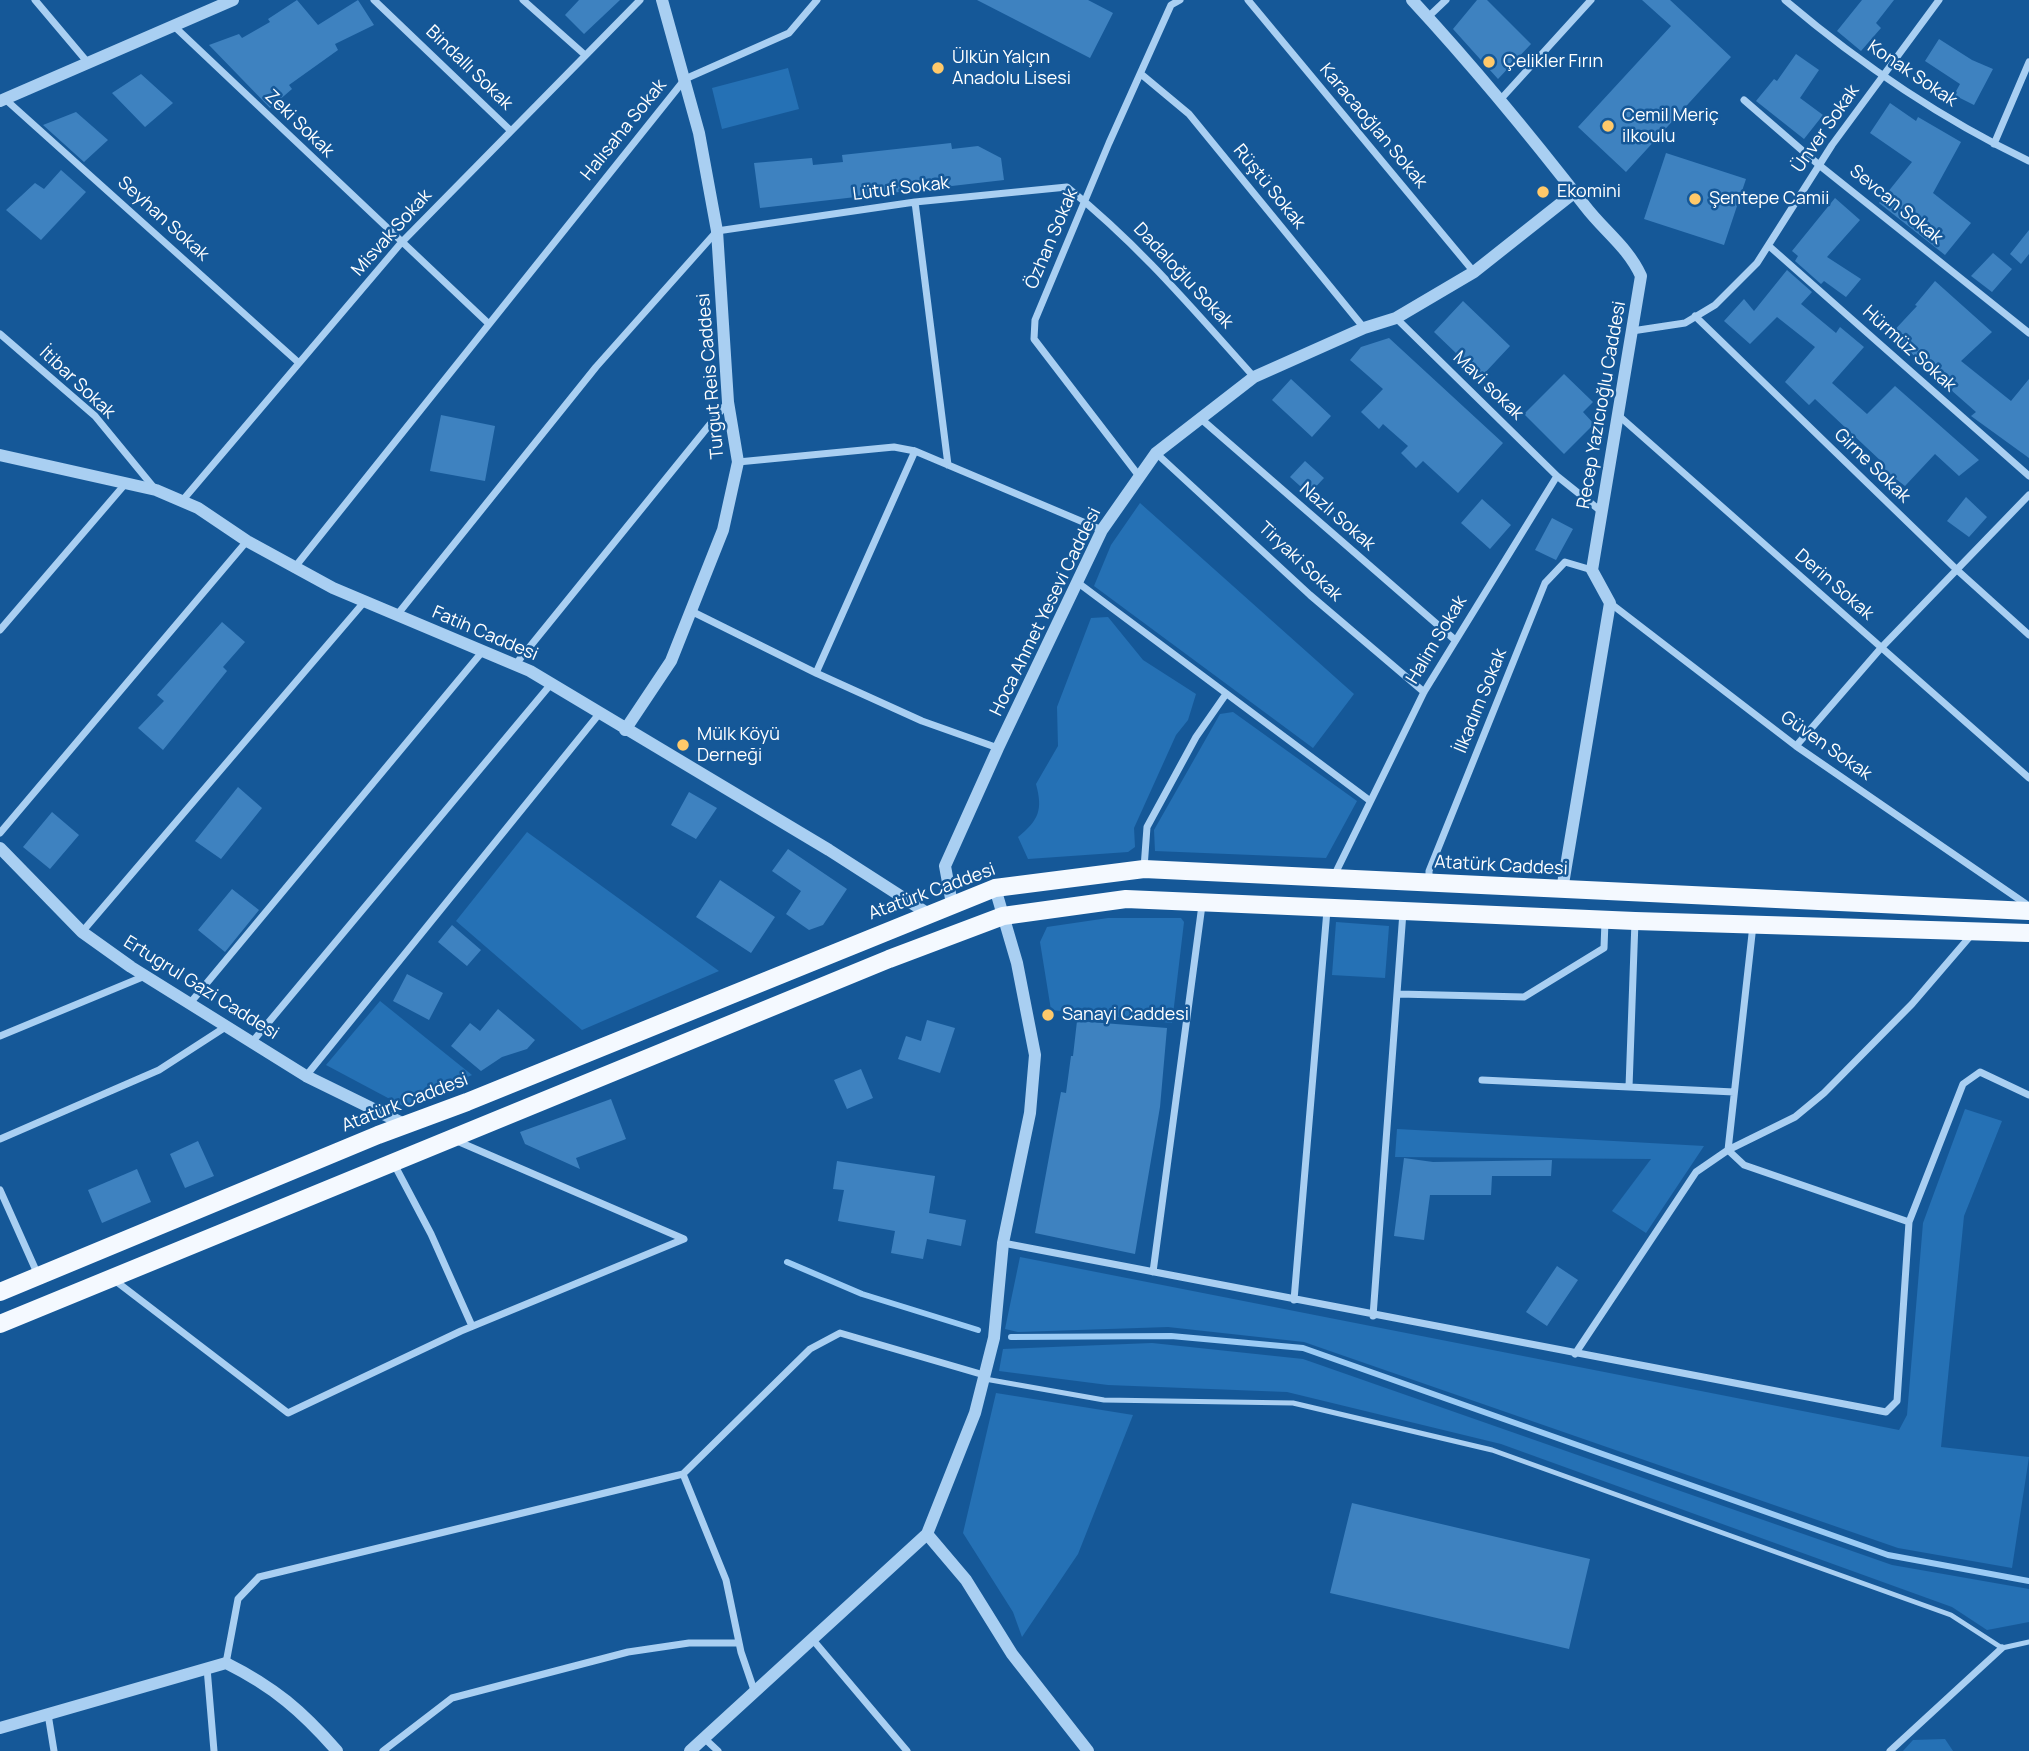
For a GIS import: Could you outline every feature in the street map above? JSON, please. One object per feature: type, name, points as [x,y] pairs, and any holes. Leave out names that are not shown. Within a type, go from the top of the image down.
[{"type":"main road","name":"Atatürk Caddesi","points":[[0,1292],[927,913],[995,888],[1144,869],[1562,890],[1976,906],[2029,911]]},
{"type":"main road","points":[[0,1324],[1003,916],[1126,899],[1605,920],[2029,933]]},
{"type":"street","points":[[36,0],[90,65]]},
{"type":"street","name":"Bindallı Sokak","points":[[374,0],[511,131]]},
{"type":"street","points":[[523,0],[585,55]]},
{"type":"street","name":"Misvak Sokak","points":[[182,501],[401,243],[640,0]]},
{"type":"street","name":"Turgut Reis Caddesi","points":[[625,730],[671,661],[723,530],[738,462],[728,402],[717,231],[685,79],[662,0]]},
{"type":"street","name":"Halısaha Sokak","points":[[294,568],[685,79],[789,33],[817,0]]},
{"type":"street","points":[[1161,0],[1171,5],[1180,0]]},
{"type":"street","name":"Karacaoğlan Sokak","points":[[1248,0],[1474,272]]},
{"type":"street","name":"Recep Yazıcıoğlu Caddesi","points":[[1412,0],[1632,255],[1642,276],[1592,570]]},
{"type":"street","points":[[1427,18],[1446,0]]},
{"type":"street","points":[[1500,100],[1591,0]]},
{"type":"street","name":"Konak Sokak","points":[[1785,0],[1823,33],[1971,134],[2029,161]]},
{"type":"street","name":"Ünver Sokak","points":[[1632,331],[1685,323],[1715,305],[1758,263],[1819,164],[1939,0]]},
{"type":"street","points":[[2,100],[176,28],[228,1]]},
{"type":"street","name":"Özhan Sokak","points":[[1139,476],[1034,339],[1035,320],[1171,5]]},
{"type":"street","name":"Zeki Sokak","points":[[176,28],[489,324]]},
{"type":"street","points":[[1994,144],[2029,62]]},
{"type":"street","name":"Rüştü Sokak","points":[[1141,74],[1189,114],[1364,328]]},
{"type":"street","name":"Seyhan Sokak","points":[[2,100],[299,363]]},
{"type":"street","name":"Sevcan Sokak","points":[[1744,100],[2029,333]]},
{"type":"street","name":"Lütuf Sokak","points":[[717,231],[915,202],[1067,187],[1085,202]]},
{"type":"street","name":"Hoca Ahmet Yesevi Caddesi","points":[[952,904],[944,866],[1102,530],[1156,453],[1254,377],[1364,328],[1396,318],[1474,272],[1575,192]]},
{"type":"street","points":[[915,202],[948,465]]},
{"type":"street","name":"Dadaloğlu Sokak","points":[[1085,202],[1114,225],[1152,262],[1254,377]]},
{"type":"street","points":[[397,615],[596,367],[717,231]]},
{"type":"street","name":"Hürmüz Sokak","points":[[1769,246],[2029,477]]},
{"type":"street","name":"Girne Sokak","points":[[1695,316],[1956,569],[2029,635]]},
{"type":"street","name":"Mavi sokak","points":[[1396,318],[1558,476]]},
{"type":"street","name":"İtibar Sokak","points":[[0,334],[95,416],[156,490]]},
{"type":"street","points":[[515,665],[728,402]]},
{"type":"street","name":"Derin Sokak","points":[[1618,415],[2029,778]]},
{"type":"street","name":"Nazlı Sokak","points":[[1200,418],[1454,639]]},
{"type":"street","points":[[738,462],[894,447],[915,451],[1102,530]]},
{"type":"street","points":[[816,673],[915,451]]},
{"type":"street","name":"Tiryaki Sokak","points":[[1156,453],[1310,595],[1424,692]]},
{"type":"street","name":"Fatih Caddesi","points":[[0,454],[156,490],[182,501],[294,568],[515,665],[829,850],[927,913]]},
{"type":"street","points":[[1558,476],[1602,512]]},
{"type":"street","name":"Halim Sokak","points":[[1332,879],[1424,692],[1454,639],[1558,476]]},
{"type":"street","points":[[0,629],[126,483]]},
{"type":"street","points":[[1796,746],[1881,648],[2029,495]]},
{"type":"street","points":[[0,833],[247,541]]},
{"type":"street","name":"İlkadım Sokak","points":[[1429,884],[1429,871],[1545,583],[1565,562],[1592,570]]},
{"type":"street","points":[[1562,890],[1610,603],[1592,570]]},
{"type":"street","points":[[1077,582],[1369,800]]},
{"type":"street","points":[[82,932],[365,601]]},
{"type":"street","name":"Güven Sokak","points":[[1610,603],[1796,746],[2029,906]]},
{"type":"street","points":[[691,611],[816,673],[922,721],[998,748]]},
{"type":"street","points":[[191,1002],[482,652]]},
{"type":"street","points":[[253,1041],[551,684]]},
{"type":"street","points":[[1144,869],[1147,827],[1196,737],[1227,694]]},
{"type":"street","points":[[306,1076],[599,714]]},
{"type":"street","name":"Ertugrul Gazi Caddesi","points":[[0,848],[82,932],[146,976],[306,1076],[406,1125]]},
{"type":"street","points":[[690,1751],[927,1534],[985,1379],[994,1338],[1003,1243],[1030,1113],[1035,1055],[1017,963],[995,888]]},
{"type":"street","points":[[1153,1272],[1203,902]]},
{"type":"street","points":[[1294,1300],[1327,908]]},
{"type":"street","points":[[1373,1316],[1403,911]]},
{"type":"street","points":[[1398,994],[1524,997],[1604,948],[1605,920]]},
{"type":"street","points":[[1629,1087],[1635,921]]},
{"type":"street","points":[[1728,1150],[1753,923]]},
{"type":"street","points":[[1575,1354],[1696,1172],[1728,1150],[1796,1117],[1824,1093],[1912,1004],[1976,930]]},
{"type":"street","points":[[0,1036],[146,976]]},
{"type":"street","points":[[0,1139],[159,1070],[227,1025]]},
{"type":"street","points":[[1003,1243],[1373,1316],[1886,1412],[1897,1401],[1909,1222],[1963,1084],[1980,1072],[2029,1095]]},
{"type":"street","points":[[1482,1080],[1734,1092]]},
{"type":"street","points":[[112,1278],[288,1413],[472,1326],[684,1239],[453,1139]]},
{"type":"street","points":[[1728,1150],[1744,1165],[1909,1222]]},
{"type":"street","points":[[393,1164],[431,1234],[472,1326]]},
{"type":"street","points":[[0,1190],[39,1276]]},
{"type":"street","points":[[226,1664],[238,1599],[259,1577],[683,1474],[810,1349],[840,1333],[983,1373],[985,1379]]},
{"type":"street","points":[[683,1474],[726,1580],[739,1643],[754,1690]]},
{"type":"street","points":[[927,1534],[966,1580],[1012,1654],[1088,1751]]},
{"type":"street","points":[[813,1640],[907,1751]]},
{"type":"street","points":[[383,1751],[452,1698],[628,1652],[689,1643],[739,1643]]},
{"type":"street","points":[[1889,1751],[2002,1648]]},
{"type":"street","points":[[0,1728],[207,1667],[226,1664],[276,1691],[305,1714],[337,1751]]},
{"type":"street","points":[[207,1667],[214,1751]]},
{"type":"street","points":[[48,1713],[54,1751]]},
{"type":"street","points":[[704,1738],[718,1751]]},
{"type":"lane","points":[[985,1379],[1104,1400],[1293,1403],[1492,1450],[1951,1615],[2002,1648],[2029,1642]]},
{"type":"shaded area","points":[[788,68],[799,109],[722,129],[712,88]]},
{"type":"shaded area","points":[[1140,503],[1354,694],[1313,748],[1094,586],[1111,545]]},
{"type":"shaded area","points":[[1108,617],[1143,660],[1196,694],[1188,720],[1176,735],[1134,828],[1135,847],[1128,852],[1028,859],[1018,837],[1038,814],[1036,784],[1058,746],[1057,707],[1091,618]]},
{"type":"shaded area","points":[[1233,712],[1357,801],[1326,858],[1155,851],[1154,830],[1220,714]]},
{"type":"shaded area","points":[[527,832],[719,971],[582,1030],[456,921]]},
{"type":"shaded area","points":[[1108,918],[1181,918],[1184,922],[1172,1023],[1051,1010],[1040,942],[1047,927]]},
{"type":"shaded area","points":[[1336,922],[1389,926],[1385,978],[1332,975]]},
{"type":"shaded area","points":[[380,1001],[472,1075],[403,1106],[326,1065]]},
{"type":"shaded area","points":[[1965,1109],[2002,1121],[1964,1216],[1941,1447],[2029,1457],[2012,1568],[1898,1548],[1304,1342],[1168,1327],[1018,1332],[1005,1329],[1020,1257],[1899,1430],[1907,1415],[1923,1223]]},
{"type":"shaded area","points":[[1397,1129],[1704,1146],[1646,1233],[1612,1211],[1651,1159],[1395,1157]]},
{"type":"shaded area","points":[[1152,1343],[1303,1359],[1892,1565],[2029,1589],[2029,1622],[1987,1630],[1952,1607],[1501,1444],[1287,1392],[1108,1385],[999,1371],[1003,1349]]},
{"type":"shaded area","points":[[996,1393],[1133,1415],[1078,1554],[1022,1637],[1013,1612],[963,1533]]},
{"type":"shaded area","points":[[1945,1739],[1953,1751],[1903,1751],[1913,1740]]},
{"type":"building","points":[[297,0],[318,25],[358,0],[374,25],[335,44],[338,50],[289,85],[292,89],[270,108],[209,45],[239,34],[242,38],[270,22],[268,19]]},
{"type":"building","points":[[579,0],[620,0],[584,34],[565,15]]},
{"type":"building","points":[[977,0],[1088,0],[1113,13],[1090,58]]},
{"type":"building","points":[[1477,0],[1487,0],[1531,44],[1498,79],[1453,29]]},
{"type":"building","points":[[1642,0],[1670,0],[1731,57],[1626,172],[1578,127],[1671,26]]},
{"type":"building","points":[[1862,0],[1894,0],[1876,23],[1881,28],[1861,51],[1837,31]]},
{"type":"building","points":[[1939,39],[1972,60],[1993,69],[1974,105],[1954,95],[1960,84],[1925,61]]},
{"type":"building","points":[[1796,54],[1819,70],[1800,98],[1823,115],[1804,139],[1756,101],[1774,79],[1777,81]]},
{"type":"building","points":[[141,74],[173,103],[145,127],[112,93]]},
{"type":"building","points":[[1890,103],[1916,121],[1918,117],[1961,142],[1933,193],[1971,223],[1945,255],[1879,203],[1912,162],[1870,133]]},
{"type":"building","points":[[76,112],[108,140],[84,162],[43,125]]},
{"type":"building","points":[[951,143],[952,149],[978,146],[1001,158],[1004,180],[760,208],[754,163],[812,158],[813,165],[843,162],[842,155]]},
{"type":"building","name":"Şentepe Camii","points":[[1666,153],[1746,179],[1724,245],[1644,219]]},
{"type":"building","points":[[61,170],[86,192],[41,240],[6,210],[35,183],[44,189]]},
{"type":"building","points":[[1835,198],[1860,220],[1827,257],[1861,279],[1846,297],[1824,281],[1821,284],[1795,261],[1798,256],[1792,251]]},
{"type":"building","points":[[2029,230],[2029,254],[2021,264],[2010,254]]},
{"type":"building","points":[[1993,253],[2012,269],[1992,292],[1971,276]]},
{"type":"building","points":[[1787,270],[1812,292],[1801,304],[1836,333],[1840,327],[1864,347],[1832,383],[1867,414],[1895,386],[1979,460],[1959,476],[1935,454],[1905,486],[1879,466],[1882,462],[1815,399],[1809,405],[1785,382],[1815,347],[1777,317],[1750,344],[1724,321],[1744,299],[1754,311]]},
{"type":"building","points":[[1935,281],[1992,332],[1961,361],[2011,401],[2029,379],[2029,458],[1971,416],[1976,412],[1951,390],[1954,387],[1889,336],[1917,306],[1915,305]]},
{"type":"building","points":[[1463,301],[1510,346],[1481,377],[1434,332]]},
{"type":"building","points":[[1389,338],[1503,443],[1458,493],[1423,461],[1416,468],[1401,453],[1408,446],[1383,424],[1379,429],[1361,412],[1383,389],[1350,360],[1361,347]]},
{"type":"building","points":[[1564,374],[1593,402],[1583,412],[1594,424],[1564,454],[1524,414]]},
{"type":"building","points":[[1291,379],[1331,416],[1312,437],[1272,400]]},
{"type":"building","points":[[441,415],[495,426],[485,481],[430,471]]},
{"type":"building","points":[[1305,461],[1324,478],[1309,494],[1290,477]]},
{"type":"building","points":[[1966,497],[1987,517],[1969,537],[1947,521]]},
{"type":"building","points":[[1482,499],[1511,525],[1490,549],[1461,523]]},
{"type":"building","points":[[1552,518],[1573,529],[1556,560],[1535,550]]},
{"type":"building","points":[[222,622],[245,642],[223,667],[227,671],[163,750],[138,728],[164,701],[157,695]]},
{"type":"building","points":[[238,787],[262,808],[221,859],[195,841]]},
{"type":"building","points":[[689,792],[717,808],[696,839],[671,825]]},
{"type":"building","points":[[52,812],[79,835],[50,869],[23,847]]},
{"type":"building","points":[[788,849],[847,889],[823,925],[809,930],[786,914],[801,891],[772,871]]},
{"type":"building","points":[[720,880],[775,917],[751,953],[696,917]]},
{"type":"building","points":[[232,889],[259,910],[225,952],[198,930]]},
{"type":"building","points":[[452,925],[481,950],[467,966],[438,942]]},
{"type":"building","points":[[407,974],[443,993],[429,1020],[393,1001]]},
{"type":"building","points":[[498,1009],[535,1040],[527,1049],[502,1057],[481,1071],[451,1046],[470,1023],[480,1031]]},
{"type":"building","points":[[927,1020],[955,1028],[940,1073],[898,1059],[906,1036],[921,1041]]},
{"type":"building","points":[[1077,1021],[1167,1028],[1160,1107],[1135,1254],[1035,1233],[1061,1092],[1066,1093]]},
{"type":"building","points":[[861,1069],[873,1098],[847,1109],[834,1080]]},
{"type":"building","points":[[611,1099],[626,1139],[576,1158],[580,1169],[525,1144],[520,1132]]},
{"type":"building","points":[[198,1141],[214,1176],[185,1188],[170,1154]]},
{"type":"building","points":[[1404,1158],[1433,1162],[1552,1160],[1551,1176],[1492,1176],[1491,1195],[1430,1195],[1424,1240],[1394,1236]]},
{"type":"building","points":[[837,1161],[935,1176],[929,1213],[966,1220],[961,1246],[927,1239],[923,1259],[891,1253],[895,1231],[838,1221],[844,1190],[833,1189]]},
{"type":"building","points":[[137,1169],[151,1202],[102,1223],[88,1190]]},
{"type":"building","points":[[1557,1266],[1578,1280],[1547,1326],[1526,1312]]},
{"type":"building","points":[[1352,1503],[1590,1559],[1569,1649],[1330,1593]]},
{"type":"waterway","points":[[787,1262],[862,1294],[978,1330]]},
{"type":"waterway","points":[[1011,1337],[1171,1336],[1303,1348],[1888,1555],[2029,1581]]},
{"type":"place","name":"Çelikler Fırın","points":[[1489,62]]},
{"type":"place","name":"Ülkün Yalçın Anadolu Lisesi","points":[[938,68]]},
{"type":"place","name":"Cemil Meriç ilkoulu","points":[[1608,126]]},
{"type":"place","name":"Ekomini","points":[[1543,192]]},
{"type":"place","name":"Şentepe Camii","points":[[1695,199]]},
{"type":"place","name":"Mülk Köyü Derneği","points":[[683,745]]},
{"type":"place","name":"Sanayi Caddesi","points":[[1048,1015]]}]
